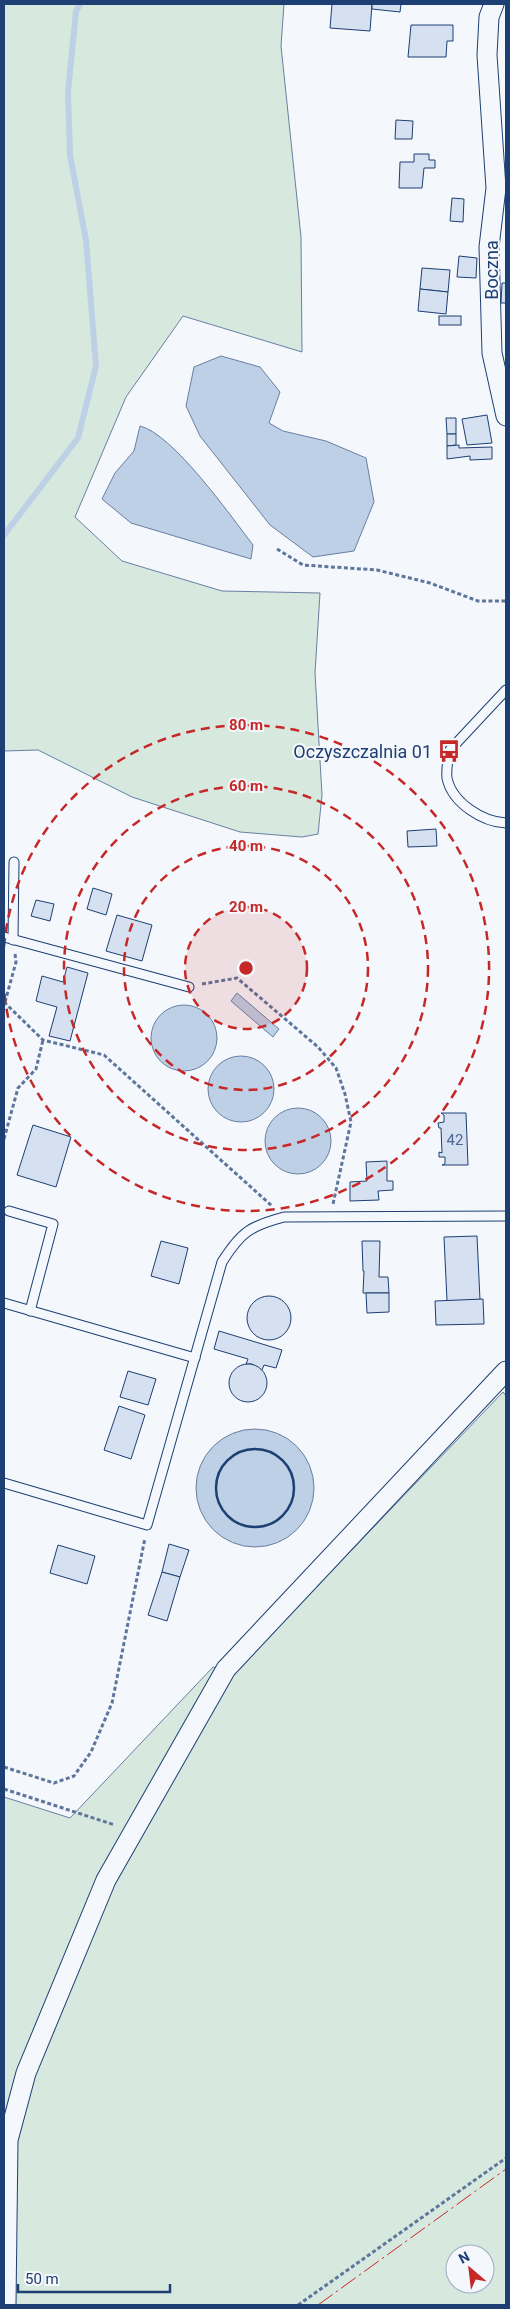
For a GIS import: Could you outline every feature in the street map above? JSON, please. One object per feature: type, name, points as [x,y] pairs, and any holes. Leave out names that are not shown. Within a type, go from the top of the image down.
[{"type":"street","name":"Boczna","points":[[494,4],[489,17],[487,55],[496,188],[489,247],[492,353],[506,416]]},
{"type":"street","points":[[6,2305],[8,2140],[26,2073],[106,1880],[226,1669],[506,1371]]},
{"type":"lane","points":[[506,690],[449,751],[448,778],[457,798],[469,810],[506,823]]},
{"type":"lane","points":[[14,862],[8,939],[189,987]]},
{"type":"lane","points":[[9,1211],[53,1224],[30,1311]]},
{"type":"lane","points":[[4,1483],[147,1525],[222,1262],[236,1240],[257,1224],[284,1217],[506,1216]]},
{"type":"lane","points":[[4,1303],[195,1358]]},
{"type":"path","points":[[277,549],[304,565],[377,570],[430,583],[478,601],[506,600]]},
{"type":"path","points":[[8,939],[16,962],[5,1002],[43,1040],[104,1055],[284,1217]]},
{"type":"path","points":[[189,987],[237,978],[318,1047],[336,1068],[345,1094],[351,1122],[331,1216]]},
{"type":"path","points":[[4,1139],[18,1088],[36,1069],[43,1040]]},
{"type":"path","points":[[4,1767],[54,1783],[74,1776],[91,1752],[112,1702],[147,1525]]},
{"type":"path","points":[[4,1789],[134,1832]]},
{"type":"path","points":[[298,2305],[506,2158]]},
{"type":"shaded area","points":[[4,4],[284,4],[281,46],[301,237],[302,352],[183,316],[126,397],[75,517],[122,561],[222,591],[320,593],[315,673],[322,795],[318,834],[302,837],[240,832],[132,797],[38,750],[4,751]]},
{"type":"shaded area","points":[[503,1392],[506,1396],[506,2305],[4,2305],[4,1797],[70,1818],[213,1667],[235,1672]]},
{"type":"water","points":[[221,356],[260,367],[280,392],[269,423],[283,431],[326,441],[366,458],[374,502],[354,551],[313,557],[270,525],[200,436],[186,406],[194,367]]},
{"type":"water","points":[[140,426],[153,432],[168,444],[184,459],[216,496],[253,545],[251,559],[131,523],[102,499],[115,473],[134,451]]},
{"type":"water","points":[[237,993],[279,1029],[273,1037],[231,1001]]},
{"type":"water","points":[[178,1005],[190,1005],[202,1010],[212,1020],[217,1032],[215,1051],[202,1066],[190,1071],[178,1071],[166,1066],[156,1056],[151,1044],[151,1032],[156,1020],[166,1010]]},
{"type":"water","points":[[235,1056],[247,1056],[259,1061],[269,1071],[274,1083],[272,1102],[259,1117],[247,1122],[235,1122],[223,1117],[213,1107],[208,1095],[208,1083],[213,1071],[223,1061]]},
{"type":"water","points":[[292,1108],[304,1108],[316,1113],[326,1123],[331,1135],[329,1154],[316,1169],[304,1174],[292,1174],[280,1169],[270,1159],[265,1147],[265,1135],[270,1123],[280,1113]]},
{"type":"water","points":[[255,1429],[277,1434],[288,1439],[304,1455],[309,1466],[314,1488],[309,1510],[304,1521],[288,1537],[277,1542],[255,1547],[233,1542],[222,1537],[206,1521],[201,1510],[196,1488],[201,1466],[206,1455],[222,1439],[233,1434]]},
{"type":"building","points":[[332,4],[372,4],[370,31],[330,28]]},
{"type":"building","points":[[372,4],[401,4],[400,12],[372,9]]},
{"type":"building","points":[[411,25],[453,25],[453,41],[447,41],[446,57],[408,57]]},
{"type":"building","points":[[396,120],[413,121],[412,139],[395,139]]},
{"type":"building","points":[[414,154],[429,154],[429,160],[435,160],[435,168],[424,168],[422,188],[399,188],[400,162],[414,162]]},
{"type":"building","points":[[452,198],[464,199],[463,222],[450,221]]},
{"type":"building","points":[[459,256],[477,258],[476,278],[457,277]]},
{"type":"building","points":[[422,268],[450,270],[448,292],[420,289]]},
{"type":"building","points":[[502,283],[506,283],[506,303],[501,303]]},
{"type":"building","points":[[420,289],[448,292],[446,314],[418,311]]},
{"type":"building","points":[[439,316],[461,316],[461,325],[439,325]]},
{"type":"building","points":[[487,415],[492,443],[467,445],[462,419]]},
{"type":"building","points":[[446,418],[456,418],[456,434],[447,434]]},
{"type":"building","points":[[447,434],[456,434],[456,445],[447,446]]},
{"type":"building","points":[[459,445],[459,448],[492,447],[492,459],[470,460],[470,456],[447,459],[447,446]]},
{"type":"building","points":[[436,829],[437,846],[408,847],[407,831]]},
{"type":"building","points":[[93,888],[112,894],[106,915],[87,909]]},
{"type":"building","points":[[36,900],[54,904],[50,921],[31,916]]},
{"type":"building","points":[[117,915],[152,925],[142,961],[106,951]]},
{"type":"building","points":[[67,967],[88,973],[70,1041],[49,1036],[57,1007],[36,1001],[42,976],[63,982]]},
{"type":"building","points":[[441,1113],[466,1113],[468,1165],[442,1165],[445,1164],[445,1157],[439,1157],[439,1152],[442,1153],[441,1128],[439,1128],[438,1123],[444,1122],[444,1115]]},
{"type":"building","points":[[33,1125],[71,1137],[56,1187],[17,1175]]},
{"type":"building","points":[[387,1161],[387,1181],[393,1181],[393,1190],[378,1191],[379,1200],[350,1201],[350,1182],[367,1181],[366,1162]]},
{"type":"building","points":[[477,1236],[480,1300],[447,1301],[444,1237]]},
{"type":"building","points":[[161,1241],[188,1248],[179,1284],[151,1276]]},
{"type":"building","points":[[362,1241],[380,1241],[379,1277],[388,1277],[389,1293],[363,1293]]},
{"type":"building","points":[[366,1293],[389,1293],[389,1312],[367,1313]]},
{"type":"building","points":[[269,1296],[281,1300],[287,1306],[291,1318],[287,1330],[281,1336],[269,1340],[257,1336],[251,1330],[247,1318],[251,1306],[257,1300]]},
{"type":"building","points":[[483,1299],[484,1324],[436,1325],[435,1301]]},
{"type":"building","points":[[219,1331],[282,1350],[276,1368],[264,1365],[262,1370],[252,1364],[246,1364],[248,1359],[214,1349]]},
{"type":"building","points":[[248,1364],[261,1370],[267,1383],[261,1396],[248,1402],[235,1396],[229,1383],[235,1370]]},
{"type":"building","points":[[128,1371],[156,1379],[148,1405],[120,1397]]},
{"type":"building","points":[[119,1406],[145,1415],[131,1459],[104,1450]]},
{"type":"building","points":[[169,1544],[189,1550],[180,1577],[162,1572]]},
{"type":"building","points":[[58,1545],[95,1556],[87,1584],[50,1573]]},
{"type":"building","points":[[162,1572],[180,1577],[167,1621],[148,1615]]},
{"type":"waterway","points":[[4,535],[78,438],[96,366],[86,240],[70,155],[68,92],[76,11],[80,4]]},
{"type":"wall","points":[[255,1449],[270,1452],[287,1466],[291,1473],[294,1488],[291,1503],[277,1520],[270,1524],[255,1527],[240,1524],[223,1510],[219,1503],[216,1488],[219,1473],[233,1456],[240,1452],[255,1449]]},
{"type":"power","points":[[318,2305],[506,2169]]},
{"type":"place","name":"Oczyszczalnia 01","points":[[449,751]]}]
